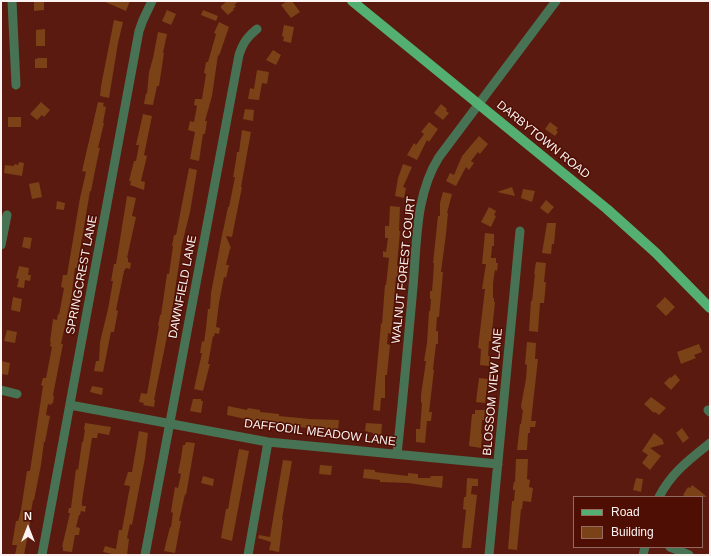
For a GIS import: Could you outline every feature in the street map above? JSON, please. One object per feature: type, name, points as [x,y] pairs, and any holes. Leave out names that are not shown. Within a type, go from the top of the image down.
[{"type":"main road","name":"DARBYTOWN ROAD","points":[[352,1],[622,222],[656,253],[710,308]]},
{"type":"street","points":[[12,1],[16,85]]},
{"type":"street","name":"SPRINGCREST LANE","points":[[42,555],[139,31],[152,1]]},
{"type":"street","name":"WALNUT FOREST COURT","points":[[397,454],[417,242],[424,190],[434,165],[556,1]]},
{"type":"street","name":"DAWNFIELD LANE","points":[[146,555],[239,55],[244,41],[257,29]]},
{"type":"street","points":[[1,244],[6,215]]},
{"type":"street","name":"BLOSSOM VIEW LANE","points":[[489,555],[520,231]]},
{"type":"street","points":[[1,390],[17,394]]},
{"type":"street","name":"DAFFODIL MEADOW LANE","points":[[70,405],[268,442],[498,464]]},
{"type":"street","points":[[248,555],[268,442]]},
{"type":"street","points":[[661,496],[669,480],[677,471],[710,443]]},
{"type":"street","points":[[672,548],[689,555]]},
{"type":"building","points":[[34,1],[44,1],[44,10],[34,11]]},
{"type":"building","points":[[103,1],[130,1],[126,11]]},
{"type":"building","points":[[227,1],[239,1],[234,5],[236,6],[233,9],[234,10],[228,15],[221,8],[221,6]]},
{"type":"building","points":[[287,1],[292,1],[300,12],[291,18],[281,5]]},
{"type":"building","points":[[167,10],[176,14],[171,25],[162,21]]},
{"type":"building","points":[[203,10],[218,16],[216,21],[201,15]]},
{"type":"building","points":[[114,20],[123,22],[109,98],[100,96]]},
{"type":"building","points":[[219,22],[229,27],[219,56],[218,55],[212,96],[205,121],[207,121],[205,134],[203,134],[199,161],[190,159],[195,132],[188,130],[190,121],[194,122],[197,106],[194,105],[195,99],[202,99],[206,74],[204,73],[206,62],[208,62],[216,34],[214,33]]},
{"type":"building","points":[[284,25],[294,27],[291,43],[283,41],[284,37],[282,36]]},
{"type":"building","points":[[45,29],[45,46],[36,46],[36,30]]},
{"type":"building","points":[[158,32],[167,34],[159,86],[157,86],[153,105],[144,104],[146,93],[147,94],[149,72]]},
{"type":"building","points":[[273,50],[281,55],[276,65],[266,60]]},
{"type":"building","points":[[47,58],[47,68],[35,68],[35,59]]},
{"type":"building","points":[[257,70],[269,72],[267,84],[262,83],[259,100],[248,99],[250,88],[254,89]]},
{"type":"building","points":[[41,102],[50,110],[44,117],[42,115],[37,120],[30,114]]},
{"type":"building","points":[[98,102],[104,103],[103,106],[106,107],[98,148],[100,148],[90,191],[77,268],[75,268],[70,307],[61,344],[63,344],[53,395],[53,403],[51,405],[48,404],[46,415],[50,416],[33,500],[24,555],[15,555],[17,545],[12,545],[16,521],[18,521],[21,510],[27,471],[30,471],[43,386],[41,385],[43,378],[46,378],[52,347],[50,346],[50,342],[53,319],[57,320],[58,314],[59,315],[64,288],[61,287],[63,275],[67,275],[86,172],[82,171]]},
{"type":"building","points":[[441,104],[449,113],[443,120],[434,113]]},
{"type":"building","points":[[245,109],[254,110],[253,121],[243,119]]},
{"type":"building","points":[[143,114],[152,116],[144,155],[147,156],[141,181],[145,182],[144,190],[130,185],[131,181],[129,181],[134,161],[136,161],[139,145],[136,145]]},
{"type":"building","points":[[8,117],[21,117],[21,127],[8,127]]},
{"type":"building","points":[[429,122],[438,129],[429,142],[427,140],[417,160],[407,155],[414,143],[416,145],[424,134],[421,132]]},
{"type":"building","points":[[550,122],[558,128],[556,130],[558,132],[555,136],[545,129]]},
{"type":"building","points":[[242,130],[251,132],[232,237],[226,236],[231,248],[226,265],[229,265],[226,278],[224,277],[219,303],[216,327],[220,328],[219,334],[215,333],[214,337],[213,336],[208,364],[210,364],[203,391],[194,389],[202,353],[200,353],[202,341],[204,342],[208,309],[210,309],[211,293],[223,230],[235,177],[233,177]]},
{"type":"building","points":[[479,136],[488,144],[480,154],[478,152],[471,161],[474,163],[469,170],[466,167],[456,186],[446,181],[450,173],[454,175],[462,156]]},
{"type":"building","points":[[19,162],[24,163],[22,176],[4,173],[5,165],[14,166],[14,164],[18,165]]},
{"type":"building","points":[[403,164],[412,167],[403,187],[406,188],[404,198],[395,196],[398,178]]},
{"type":"building","points":[[189,168],[197,170],[190,212],[182,244],[171,317],[154,400],[154,407],[143,405],[144,403],[139,402],[141,393],[147,394],[167,274],[169,274],[174,235],[176,235]]},
{"type":"building","points":[[39,182],[42,197],[32,199],[29,184]]},
{"type":"building","points":[[512,187],[515,196],[497,192]]},
{"type":"building","points":[[523,189],[535,191],[532,202],[521,198]]},
{"type":"building","points":[[443,192],[452,194],[447,213],[441,272],[443,272],[442,284],[439,317],[437,317],[436,331],[438,331],[438,344],[436,344],[429,412],[432,412],[431,421],[427,421],[425,443],[416,442],[416,429],[420,429],[422,403],[421,395],[426,361],[424,361],[431,299],[430,291],[432,291],[433,263],[438,216],[440,216],[440,203]]},
{"type":"building","points":[[127,196],[136,198],[132,216],[136,217],[127,258],[128,262],[131,263],[130,269],[126,268],[124,271],[116,310],[118,311],[114,332],[111,332],[103,372],[94,371],[96,361],[99,361],[100,342],[108,309],[113,281],[111,281],[114,264],[116,264]]},
{"type":"building","points":[[546,200],[554,207],[548,214],[540,208]]},
{"type":"building","points":[[57,201],[65,203],[64,210],[56,209]]},
{"type":"building","points":[[390,206],[400,207],[400,231],[397,266],[399,266],[398,277],[396,277],[391,334],[388,333],[387,344],[390,345],[387,375],[385,375],[385,398],[381,398],[380,411],[373,410],[389,258],[383,257],[383,251],[386,252],[388,238],[385,238],[385,226],[389,226]]},
{"type":"building","points":[[489,207],[496,211],[494,215],[496,216],[491,227],[481,222]]},
{"type":"building","points":[[547,223],[556,223],[554,244],[552,244],[551,254],[542,253]]},
{"type":"building","points":[[485,233],[494,234],[494,246],[492,246],[491,258],[496,258],[496,263],[498,263],[497,271],[495,270],[493,283],[493,298],[495,302],[491,341],[489,341],[489,366],[480,365],[481,349],[478,348],[485,289],[482,289],[486,264],[482,264]]},
{"type":"building","points":[[24,237],[32,238],[30,249],[22,247]]},
{"type":"building","points":[[536,262],[546,263],[544,303],[540,303],[538,332],[529,331]]},
{"type":"building","points":[[19,266],[29,268],[28,275],[31,275],[30,281],[25,280],[24,288],[17,287],[19,279],[16,278]]},
{"type":"building","points":[[13,297],[22,299],[20,312],[11,310]]},
{"type":"building","points":[[665,297],[675,307],[666,316],[656,306]]},
{"type":"building","points":[[7,330],[17,332],[15,343],[4,341]]},
{"type":"building","points":[[527,342],[536,343],[535,359],[538,359],[531,421],[536,421],[535,427],[530,427],[530,433],[528,433],[527,450],[517,450],[523,410],[521,406],[526,379],[527,365],[525,364]]},
{"type":"building","points":[[699,344],[702,352],[694,355],[696,358],[681,364],[677,352]]},
{"type":"building","points":[[1,361],[10,363],[8,375],[1,374]]},
{"type":"building","points":[[675,374],[680,380],[671,390],[664,383]]},
{"type":"building","points":[[479,378],[488,379],[485,403],[476,402]]},
{"type":"building","points":[[92,386],[103,388],[102,395],[90,392]]},
{"type":"building","points":[[651,397],[666,408],[659,415],[655,412],[654,413],[644,404]]},
{"type":"building","points":[[193,399],[201,399],[201,401],[203,401],[201,413],[190,411]]},
{"type":"building","points":[[228,406],[247,410],[248,408],[260,410],[260,412],[279,414],[279,416],[339,420],[338,431],[268,424],[227,415]]},
{"type":"building","points":[[475,410],[485,410],[484,420],[482,420],[481,448],[469,446],[472,414],[475,414]]},
{"type":"building","points":[[85,423],[111,427],[109,435],[98,433],[97,438],[92,438],[82,501],[82,506],[86,506],[85,512],[81,511],[79,515],[76,527],[80,528],[79,535],[75,535],[72,552],[63,551],[62,547],[70,513],[68,513],[69,508],[71,508],[76,469],[78,470]]},
{"type":"building","points":[[366,423],[382,424],[381,435],[365,431]]},
{"type":"building","points":[[682,428],[689,438],[683,443],[676,433]]},
{"type":"building","points":[[139,431],[148,433],[145,458],[132,525],[130,524],[127,538],[129,539],[127,555],[116,555],[103,552],[105,546],[116,549],[119,530],[122,530],[130,486],[124,485],[128,472],[132,472]]},
{"type":"building","points":[[654,433],[662,439],[664,444],[650,448],[661,456],[650,470],[642,463],[648,455],[642,451]]},
{"type":"building","points":[[186,442],[195,443],[186,495],[185,494],[179,521],[181,521],[175,553],[164,551],[171,527],[173,513],[171,512],[175,487],[178,488],[181,474],[178,473],[183,445],[185,445]]},
{"type":"building","points":[[239,449],[249,451],[232,541],[221,538]]},
{"type":"building","points":[[516,459],[528,459],[527,479],[530,480],[529,487],[533,488],[531,502],[523,501],[517,550],[508,549],[512,501],[514,501],[515,490],[513,490],[513,487],[515,482]]},
{"type":"building","points":[[283,460],[292,461],[282,519],[279,552],[269,550],[271,542],[258,538],[259,535],[270,537]]},
{"type":"building","points":[[320,465],[332,466],[331,475],[319,474]]},
{"type":"building","points":[[364,469],[375,470],[375,472],[408,476],[408,473],[418,474],[418,478],[443,476],[442,488],[408,483],[380,482],[380,480],[363,478]]},
{"type":"building","points":[[203,476],[214,479],[213,486],[201,483]]},
{"type":"building","points":[[467,478],[478,479],[478,486],[472,486],[471,494],[477,495],[471,548],[462,548],[466,510],[463,509],[464,497],[466,497]]},
{"type":"building","points":[[636,478],[643,479],[641,492],[633,490]]},
{"type":"building","points":[[692,485],[707,497],[683,495],[688,487],[690,488]]}]
